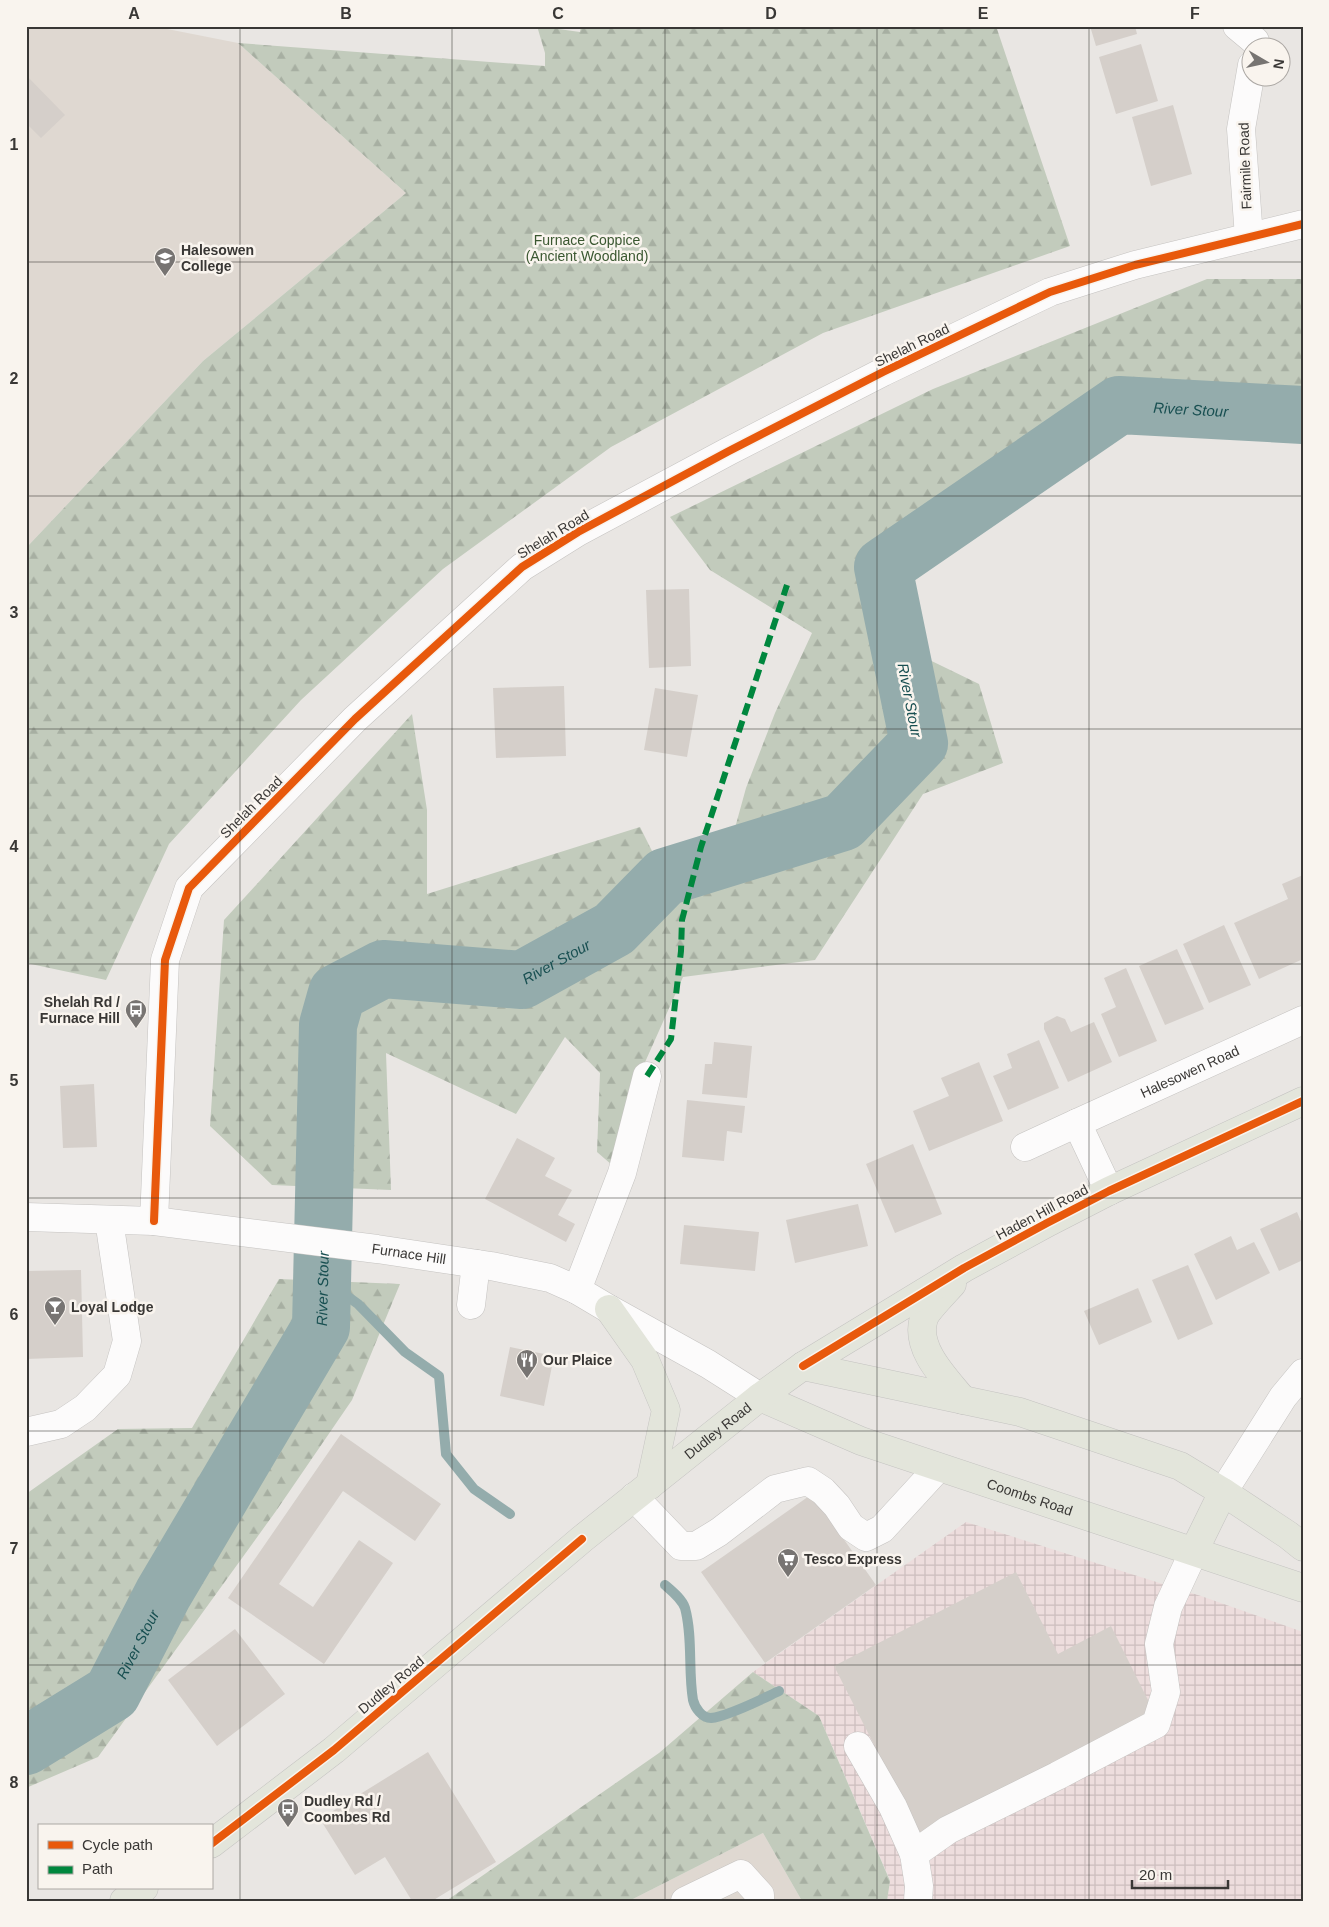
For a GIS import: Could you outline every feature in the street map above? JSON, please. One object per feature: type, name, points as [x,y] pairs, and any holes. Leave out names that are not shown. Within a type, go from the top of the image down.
[{"type":"main road","name":"Haden Hill Road","points":[[803,1366],[964,1268],[1109,1191],[1303,1101]]},
{"type":"main road","points":[[962,1400],[931,1360],[923,1338],[924,1317],[964,1268]]},
{"type":"main road","points":[[609,1309],[645,1360],[666,1410],[642,1491]]},
{"type":"main road","points":[[803,1366],[1020,1412],[1180,1466],[1288,1534],[1303,1547]]},
{"type":"main road","name":"Dudley Road","points":[[212,1843],[334,1750],[582,1539],[760,1397],[803,1366]]},
{"type":"main road","name":"Coombs Road","points":[[760,1397],[860,1441],[1303,1588]]},
{"type":"main road","points":[[1194,1551],[1223,1492]]},
{"type":"main road","points":[[124,1901],[141,1890]]},
{"type":"street","name":"Fairmile Road","points":[[1246,88],[1241,129],[1249,237]]},
{"type":"street","name":"Shelah Road","points":[[154,1221],[165,960],[189,888],[354,720],[507,580],[522,567],[578,532],[729,451],[883,372],[1050,292],[1135,265],[1303,224]]},
{"type":"street","name":"Halesowen Road","points":[[1025,1147],[1303,1020]]},
{"type":"street","points":[[577,1290],[622,1174],[647,1076]]},
{"type":"street","points":[[1077,1123],[1109,1191]]},
{"type":"street","name":"Furnace Hill","points":[[26,1217],[154,1221],[377,1249],[476,1264],[550,1278],[577,1290],[708,1364],[760,1397]]},
{"type":"street","points":[[26,1432],[61,1424],[85,1408],[117,1375],[126,1341],[109,1220]]},
{"type":"street","points":[[471,1305],[476,1264]]},
{"type":"street","points":[[1223,1492],[1284,1397],[1303,1373]]},
{"type":"street","points":[[642,1491],[681,1546],[696,1546],[719,1532],[775,1489],[808,1481],[824,1491],[851,1527],[866,1537],[882,1529],[938,1468]]},
{"type":"street","points":[[914,1854],[948,1830],[1156,1724],[1166,1692],[1158,1644],[1168,1607],[1194,1551]]},
{"type":"street","points":[[858,1746],[893,1806],[914,1854],[918,1901]]},
{"type":"street","points":[[686,1901],[741,1874],[760,1894],[760,1901]]},
{"type":"shaded area","name":"Halesowen College","points":[[26,26],[152,26],[238,43],[406,193],[203,361],[26,548]]},
{"type":"shaded area","points":[[966,1522],[1201,1596],[1303,1632],[1303,1901],[887,1901],[890,1880],[819,1716],[753,1672]]},
{"type":"shaded area","points":[[763,1833],[802,1901],[629,1901]]},
{"type":"green space","name":"Furnace Coppice (Ancient Woodland)","points":[[537,26],[580,32],[581,26],[996,26],[1070,246],[823,333],[611,447],[443,569],[301,700],[169,844],[106,980],[26,963],[26,548],[203,361],[406,193],[238,43],[545,66],[545,53]]},
{"type":"green space","points":[[1207,279],[1303,279],[1303,415],[1119,405],[883,567],[911,651],[979,684],[1003,763],[923,794],[815,960],[683,977],[642,1069],[612,1165],[597,1152],[600,1073],[565,1037],[516,1114],[386,1053],[391,1190],[272,1185],[210,1126],[224,920],[412,714],[427,810],[427,894],[640,827],[665,877],[727,857],[746,788],[775,713],[812,633],[710,570],[670,517],[933,389]]},
{"type":"green space","points":[[279,1279],[400,1284],[352,1400],[276,1511],[98,1757],[26,1788],[26,1494],[118,1429],[192,1428]]},
{"type":"green space","points":[[753,1672],[819,1716],[890,1881],[887,1901],[802,1901],[763,1833],[629,1901],[446,1901],[659,1753]]},
{"type":"building","points":[[1090,26],[1135,26],[1137,34],[1096,46]]},
{"type":"building","points":[[1141,44],[1158,101],[1116,114],[1099,57]]},
{"type":"building","points":[[26,75],[65,115],[41,138],[26,123]]},
{"type":"building","points":[[1173,105],[1192,174],[1151,186],[1132,117]]},
{"type":"building","points":[[689,589],[691,666],[649,668],[646,590]]},
{"type":"building","points":[[564,686],[566,756],[496,758],[493,688]]},
{"type":"building","points":[[655,688],[698,695],[687,757],[644,750]]},
{"type":"building","points":[[1303,875],[1303,959],[1259,979],[1234,923],[1288,899],[1282,884]]},
{"type":"building","points":[[1224,925],[1251,985],[1209,1003],[1183,944]]},
{"type":"building","points":[[1177,949],[1204,1009],[1165,1025],[1139,966]]},
{"type":"building","points":[[1126,968],[1157,1041],[1119,1057],[1101,1014],[1116,1007],[1104,978]]},
{"type":"building","points":[[1057,1016],[1065,1019],[1071,1032],[1094,1022],[1112,1062],[1068,1082],[1044,1029],[1044,1023]]},
{"type":"building","points":[[1039,1040],[1059,1088],[1008,1110],[993,1076],[1012,1068],[1007,1054]]},
{"type":"building","points":[[714,1042],[752,1046],[747,1098],[702,1094],[705,1064],[712,1064]]},
{"type":"building","points":[[979,1062],[1003,1121],[929,1151],[913,1111],[949,1096],[941,1078]]},
{"type":"building","points":[[94,1084],[97,1147],[63,1148],[60,1086]]},
{"type":"building","points":[[687,1100],[745,1106],[742,1133],[727,1131],[724,1161],[682,1157]]},
{"type":"building","points":[[517,1138],[555,1158],[545,1176],[572,1190],[558,1215],[575,1224],[566,1242],[485,1199]]},
{"type":"building","points":[[913,1144],[942,1214],[895,1233],[866,1164]]},
{"type":"building","points":[[858,1204],[868,1246],[795,1263],[786,1220]]},
{"type":"building","points":[[1297,1212],[1303,1226],[1303,1260],[1279,1271],[1260,1229]]},
{"type":"building","points":[[684,1225],[759,1232],[755,1271],[680,1264]]},
{"type":"building","points":[[1231,1236],[1237,1250],[1254,1242],[1270,1273],[1216,1300],[1194,1254]]},
{"type":"building","points":[[1188,1265],[1213,1324],[1178,1340],[1152,1280]]},
{"type":"building","points":[[81,1270],[83,1357],[26,1359],[26,1271]]},
{"type":"building","points":[[1138,1288],[1152,1322],[1099,1345],[1084,1311]]},
{"type":"building","points":[[510,1347],[554,1356],[544,1406],[500,1396]]},
{"type":"building","points":[[341,1434],[441,1504],[415,1541],[343,1491],[279,1584],[313,1607],[359,1540],[393,1563],[324,1664],[228,1598]]},
{"type":"building","name":"Tesco Express","points":[[812,1494],[876,1585],[765,1663],[701,1572]]},
{"type":"building","points":[[1016,1572],[1058,1654],[1111,1626],[1154,1712],[919,1833],[834,1666]]},
{"type":"building","points":[[235,1629],[285,1694],[217,1746],[168,1680]]},
{"type":"building","points":[[428,1752],[496,1862],[432,1901],[412,1901],[385,1857],[355,1875],[320,1819]]},
{"type":"waterway","name":"River Stour","points":[[26,1746],[112,1693],[163,1594],[321,1327],[328,1025],[337,993],[383,969],[522,980],[614,929],[665,877],[843,822],[919,743],[883,567],[1119,405],[1303,415]]},
{"type":"waterway","points":[[322,1278],[358,1304],[405,1352],[439,1376],[446,1454],[474,1489],[510,1514]]},
{"type":"waterway","points":[[665,1585],[679,1598],[685,1608],[689,1631],[693,1700],[695,1706],[702,1714],[708,1718],[718,1717],[779,1691]]},
{"type":"marked path","points":[[647,1076],[671,1039],[681,951],[682,920],[701,847],[787,585]]},
{"type":"cycle path","points":[[154,1221],[165,960],[189,888],[355,719],[522,567],[578,532],[729,451],[883,372],[1050,292],[1135,265],[1303,224]]},
{"type":"cycle path","points":[[803,1366],[964,1268],[1047,1223],[1109,1191],[1303,1101]]},
{"type":"cycle path","points":[[212,1843],[334,1750],[582,1539]]},
{"type":"place","name":"Halesowen College","points":[[165,277]]},
{"type":"place","name":"Shelah Rd / Furnace Hill","points":[[136,1029]]},
{"type":"place","name":"Loyal Lodge","points":[[55,1326]]},
{"type":"place","name":"Our Plaice","points":[[527,1379]]},
{"type":"place","name":"Tesco Express","points":[[788,1578]]},
{"type":"place","name":"Dudley Rd / Coombes Rd","points":[[288,1828]]}]
